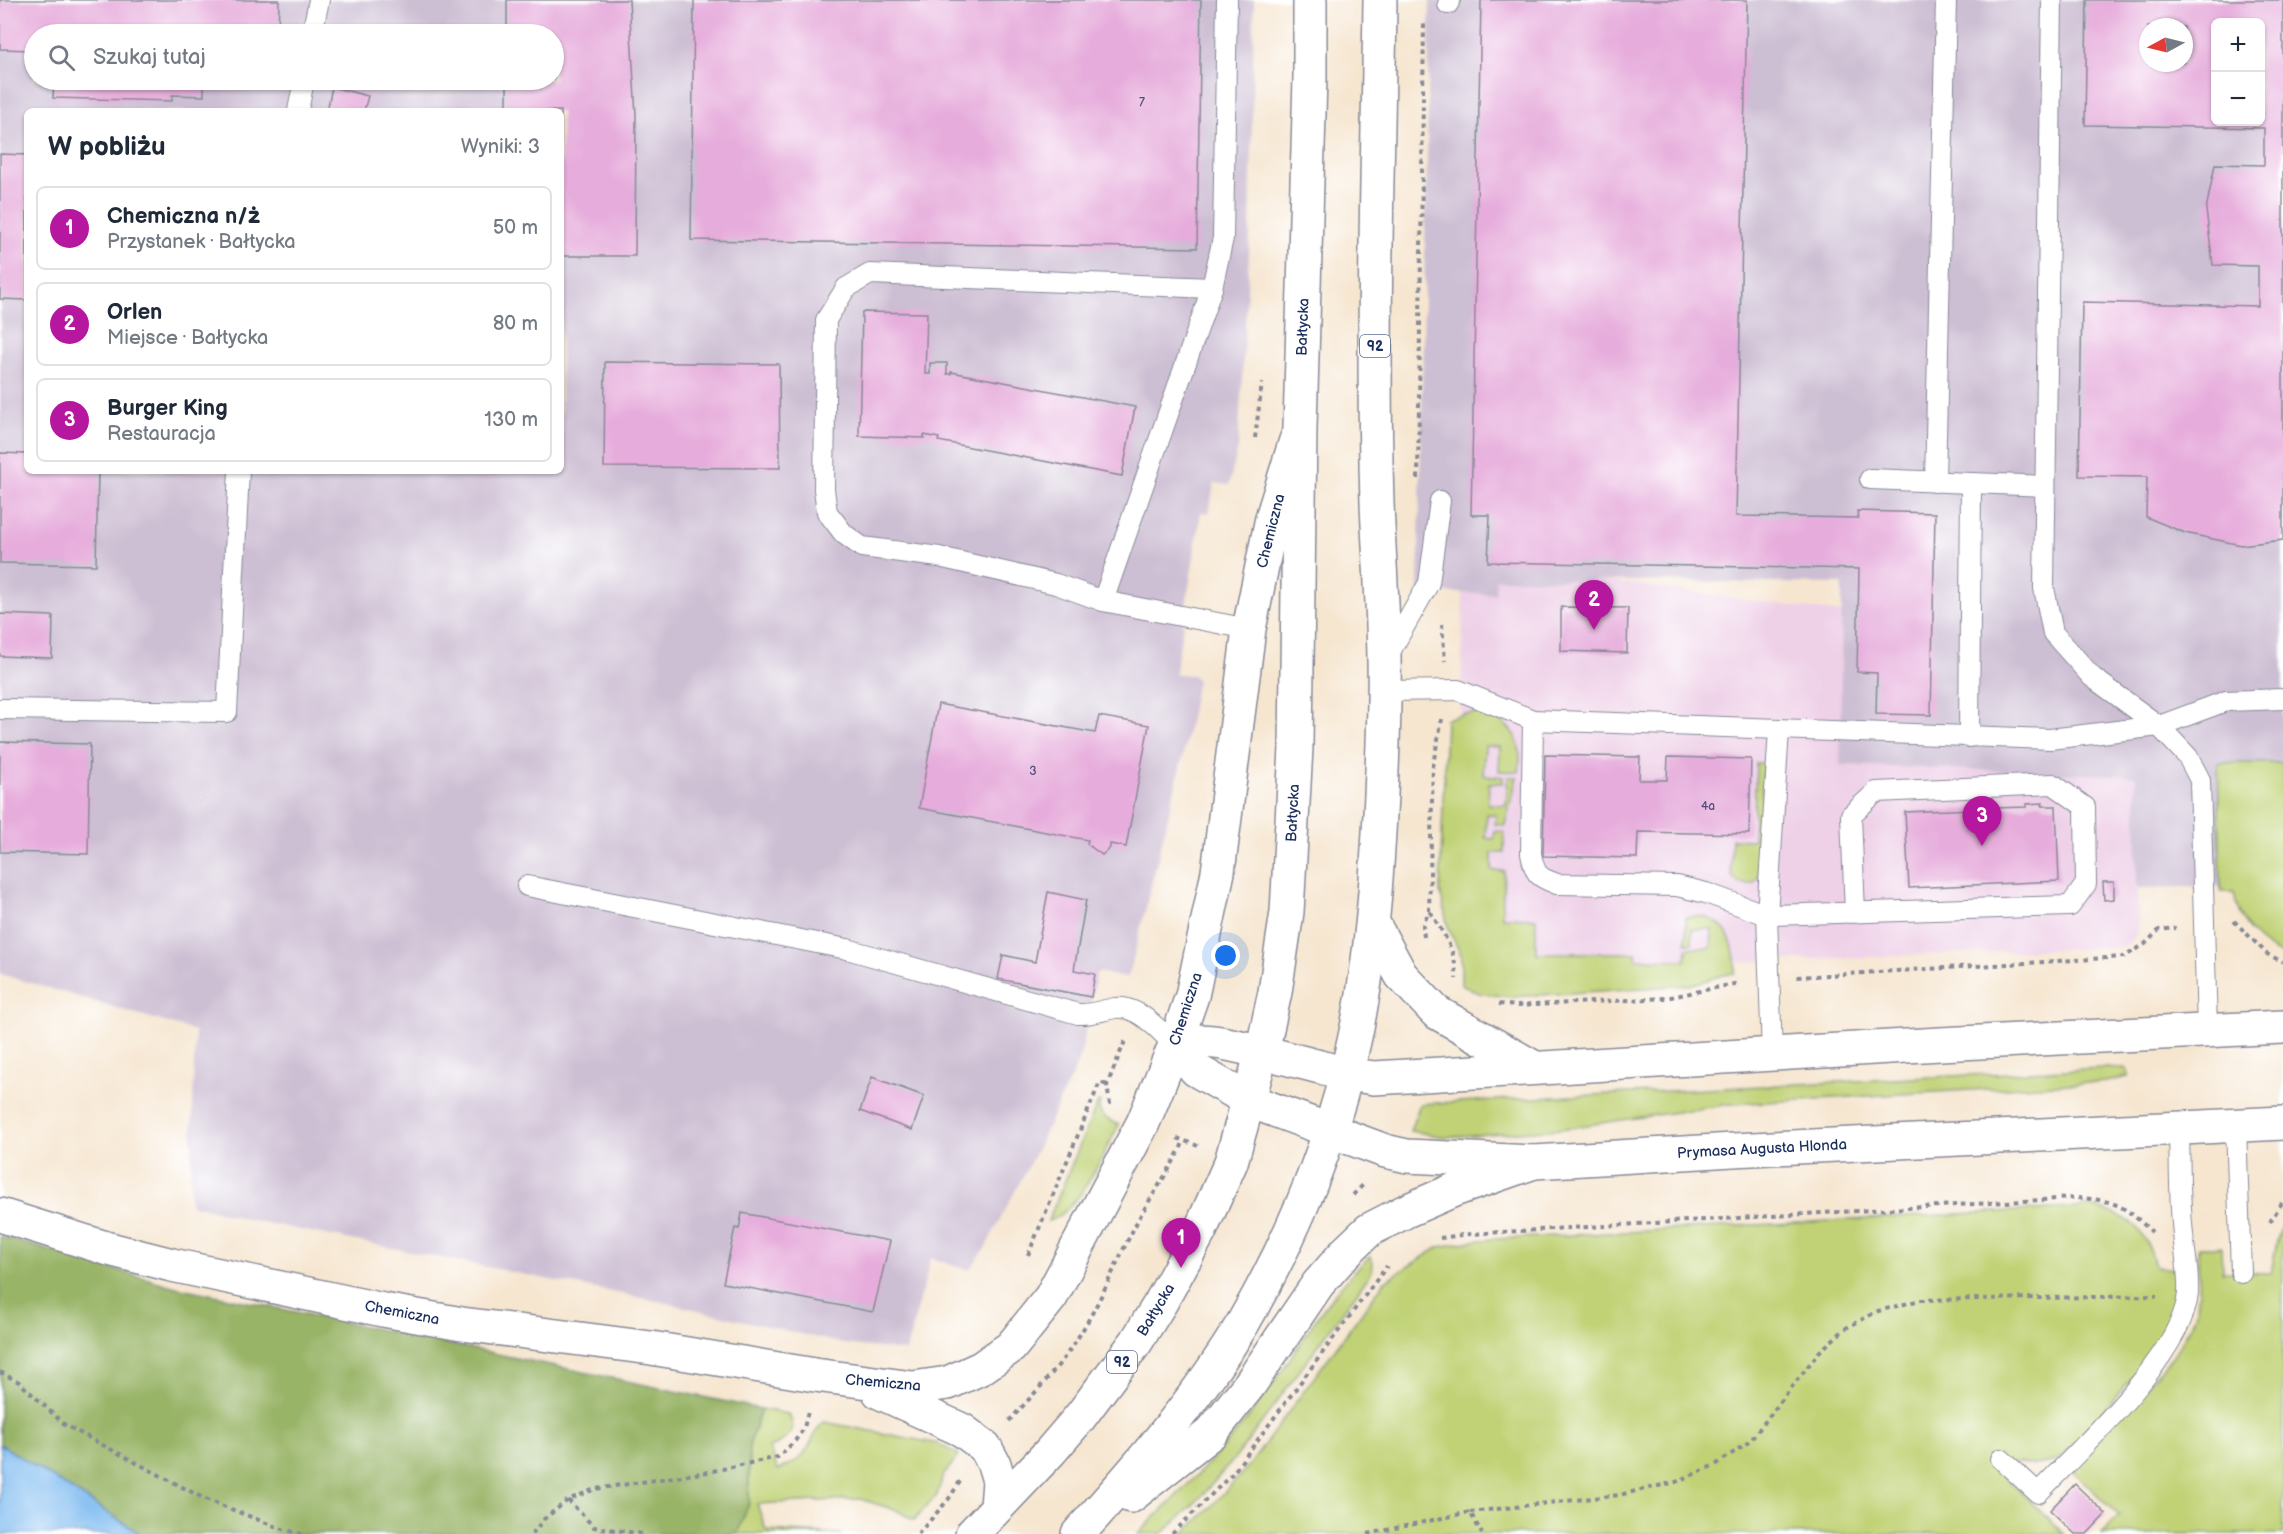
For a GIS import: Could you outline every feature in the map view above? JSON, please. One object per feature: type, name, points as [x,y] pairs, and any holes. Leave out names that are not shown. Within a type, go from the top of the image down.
[{"type":"main road","name":"Bałtycka","points":[[972,1534],[1080,1417],[1136,1342],[1161,1302],[1200,1231],[1231,1162],[1262,1052],[1275,992],[1289,883],[1296,748],[1300,427],[1310,78],[1310,0]]},
{"type":"main road","name":"92","points":[[1080,1534],[1133,1473],[1180,1413],[1241,1326],[1294,1224],[1329,1131],[1347,1074],[1356,1034],[1373,923],[1379,840],[1384,677],[1377,504],[1375,363],[1380,0]]},
{"type":"main road","name":"Chemiczna","points":[[0,1215],[130,1255],[250,1283],[462,1324],[651,1348],[815,1375],[913,1388],[948,1383],[981,1368],[1011,1347],[1043,1309],[1143,1122],[1175,1045],[1192,996],[1214,900],[1249,629],[1272,518],[1300,427]]},
{"type":"main road","points":[[1373,923],[1401,975],[1436,1012],[1533,1067]]},
{"type":"main road","points":[[1175,1045],[1189,1041],[1215,1041],[1347,1074],[1374,1078],[1533,1067],[2283,1027]]},
{"type":"main road","name":"Prymasa Augusta Hlonda","points":[[1175,1045],[1196,1070],[1250,1101],[1385,1151],[1407,1156],[1534,1162],[2283,1123]]},
{"type":"main road","points":[[1080,1534],[1211,1432],[1250,1384],[1318,1284],[1369,1230],[1454,1190],[1534,1162]]},
{"type":"main road","points":[[856,1381],[962,1430],[985,1447],[994,1464],[999,1481],[997,1507]]},
{"type":"lane","points":[[314,24],[319,0]]},
{"type":"lane","points":[[1103,601],[1212,288],[1223,238],[1227,0]]},
{"type":"lane","points":[[1935,482],[1946,0]]},
{"type":"lane","points":[[2052,0],[2044,588],[2053,633],[2092,677],[2158,726],[2188,757],[2200,780],[2207,1030]]},
{"type":"lane","points":[[299,108],[302,90]]},
{"type":"lane","points":[[1212,288],[870,274],[846,288],[826,320],[824,489],[827,512],[844,534],[862,547],[951,560],[1056,584],[1103,601],[1249,629]]},
{"type":"lane","points":[[0,710],[227,712],[239,474]]},
{"type":"lane","points":[[1870,479],[2045,486]]},
{"type":"lane","points":[[1969,736],[1971,483]]},
{"type":"lane","points":[[1440,501],[1429,583],[1384,677],[1447,690],[1458,690],[1533,720],[2050,739],[2158,726],[2226,701],[2283,699]]},
{"type":"lane","points":[[1533,720],[1531,854],[1534,871],[1546,880],[1557,884],[1677,886],[1706,892],[1767,915],[1855,913],[2070,906],[2086,884],[2085,807],[2053,784],[1876,792],[1851,815],[1855,913]]},
{"type":"lane","points":[[1772,1054],[1767,915],[1779,730]]},
{"type":"lane","points":[[527,886],[847,949],[1078,1014],[1092,1014],[1114,1008],[1128,1009],[1146,1018],[1175,1045]]},
{"type":"lane","points":[[2236,1125],[2241,1273]]},
{"type":"lane","points":[[2001,1459],[2038,1492],[2114,1413],[2159,1360],[2182,1321],[2188,1295],[2178,1129]]},
{"type":"path","points":[[1418,488],[1424,12]]},
{"type":"path","points":[[1423,925],[1429,911],[1433,764],[1447,690],[1442,614],[1429,583]]},
{"type":"path","points":[[1429,911],[1452,950],[1456,963],[1456,978],[1452,983]]},
{"type":"path","points":[[2235,921],[2267,954],[2283,962]]},
{"type":"path","points":[[1496,1004],[1516,1006],[1666,998],[1711,987],[1770,978],[2124,957],[2145,944],[2159,930]]},
{"type":"path","points":[[1024,1264],[1100,1082],[1107,1085]]},
{"type":"path","points":[[1435,1239],[1470,1233],[2074,1198],[2102,1199],[2117,1204],[2133,1214],[2154,1234],[2183,1234]]},
{"type":"path","points":[[2240,1233],[2263,1233],[2283,1201]]},
{"type":"path","points":[[1368,1534],[1470,1512],[1619,1495],[1676,1482],[1717,1464],[1750,1441],[1819,1352],[1846,1328],[1878,1311],[1920,1300],[2188,1295]]},
{"type":"path","points":[[0,1372],[19,1382],[65,1425],[203,1498],[279,1528],[302,1534]]},
{"type":"path","points":[[532,1534],[544,1519],[568,1500],[595,1489],[708,1472],[778,1457],[795,1441],[804,1428],[815,1375]]},
{"type":"path","points":[[568,1500],[594,1527],[644,1534]]},
{"type":"path","points":[[1470,1512],[1482,1534]]},
{"type":"shaded area","points":[[0,0],[1254,0],[1250,237],[1238,448],[1229,485],[1214,483],[1209,513],[1201,512],[1175,674],[1193,675],[1197,680],[1183,755],[1131,968],[1127,978],[1097,972],[1080,1058],[1033,1157],[984,1250],[969,1270],[931,1258],[906,1351],[844,1344],[667,1303],[246,1219],[190,1204],[195,1031],[0,974]]},
{"type":"shaded area","points":[[1430,0],[2283,0],[2283,885],[2137,888],[2136,776],[1840,765],[1842,584],[1496,579],[1495,594],[1418,592]]},
{"type":"shaded area","points":[[1495,579],[1601,580],[1842,613],[1840,765],[2136,776],[2138,933],[2124,947],[1491,972],[1460,761],[1463,593],[1495,594]]},
{"type":"green space","points":[[1481,713],[1508,727],[1514,734],[1520,751],[1519,772],[1499,771],[1500,747],[1485,746],[1483,775],[1503,777],[1503,783],[1489,783],[1488,804],[1506,805],[1508,777],[1517,777],[1505,825],[1495,824],[1496,815],[1487,814],[1485,838],[1494,839],[1495,831],[1504,832],[1504,853],[1492,853],[1492,871],[1504,871],[1502,917],[1536,918],[1536,953],[1636,953],[1637,959],[1686,960],[1687,948],[1711,948],[1712,929],[1692,929],[1692,943],[1686,943],[1686,917],[1699,916],[1710,919],[1725,931],[1733,950],[1735,973],[1688,985],[1510,997],[1479,993],[1461,985],[1461,955],[1448,927],[1440,891],[1446,719],[1464,714]]},
{"type":"green space","points":[[1756,763],[1763,763],[1760,874],[1754,883],[1744,884],[1738,882],[1731,872],[1732,839],[1753,840]]},
{"type":"green space","points":[[2218,763],[2283,763],[2283,955],[2256,938],[2239,913],[2234,892],[2221,892]]},
{"type":"green space","points":[[2105,1068],[2124,1069],[2128,1072],[2128,1077],[2106,1082],[1731,1104],[1560,1129],[1445,1137],[1410,1131],[1420,1104]]},
{"type":"green space","points":[[1098,1102],[1100,1102],[1101,1114],[1119,1125],[1090,1180],[1080,1194],[1060,1215],[1048,1221]]},
{"type":"green space","points":[[2089,1207],[2125,1218],[2140,1232],[2151,1253],[2155,1267],[2176,1269],[2180,1300],[2160,1347],[2061,1458],[2033,1465],[2018,1463],[1994,1466],[2064,1534],[1183,1534],[1251,1463],[1385,1281],[1439,1247],[1479,1240]]},
{"type":"green space","points":[[2283,1222],[2283,1534],[2101,1534],[2119,1516],[2071,1469],[2174,1355],[2190,1328],[2197,1309],[2199,1292],[2198,1247],[2221,1247],[2222,1272],[2271,1273]]},
{"type":"green space","points":[[0,1236],[176,1287],[761,1409],[749,1446],[749,1503],[737,1534],[141,1534],[0,1444]]},
{"type":"green space","points":[[1371,1256],[1372,1272],[1237,1456],[1197,1501],[1162,1534],[1138,1534],[1200,1472],[1244,1423],[1338,1289]]},
{"type":"green space","points":[[761,1409],[788,1414],[791,1420],[789,1435],[780,1443],[769,1448],[778,1470],[793,1463],[801,1456],[808,1448],[817,1429],[824,1422],[939,1444],[959,1455],[943,1476],[937,1495],[914,1520],[896,1510],[860,1499],[757,1504],[766,1530],[842,1534],[737,1534],[749,1503],[749,1446]]},
{"type":"water","points":[[0,1444],[141,1534],[0,1534]]},
{"type":"building","points":[[0,0],[279,0],[278,24],[24,24],[24,50],[0,49]]},
{"type":"building","points":[[507,0],[629,0],[636,115],[635,256],[564,256],[564,108],[507,108],[507,90],[564,90],[564,24],[507,24]]},
{"type":"building","points":[[694,0],[1201,0],[1197,248],[691,240]]},
{"type":"building","points":[[1481,0],[1747,0],[1736,516],[1858,518],[1857,511],[1935,513],[1931,715],[1876,714],[1877,673],[1857,672],[1859,569],[1488,562],[1490,515],[1471,515]]},
{"type":"building","points":[[2087,0],[2283,0],[2283,540],[2241,545],[2185,533],[2146,517],[2147,477],[2079,476],[2082,302],[2258,306],[2258,266],[2213,265],[2206,210],[2215,164],[2264,165],[2264,128],[2085,125]]},
{"type":"building","points":[[53,90],[204,90],[204,96],[172,95],[172,101],[53,98]]},
{"type":"building","points":[[331,90],[344,90],[368,96],[365,108],[328,108]]},
{"type":"building","points":[[0,154],[24,155],[24,300],[0,299]]},
{"type":"building","points":[[862,312],[927,313],[925,374],[930,374],[930,363],[947,363],[947,374],[951,372],[1135,407],[1122,476],[938,441],[939,438],[924,435],[924,438],[859,436]]},
{"type":"building","points":[[605,362],[779,364],[780,468],[604,467]]},
{"type":"building","points":[[0,453],[24,454],[24,474],[98,474],[96,565],[0,563]]},
{"type":"building","points":[[1561,607],[1628,608],[1627,653],[1561,651]]},
{"type":"building","points":[[0,614],[53,616],[52,658],[0,656]]},
{"type":"building","points":[[938,704],[1095,733],[1099,716],[1149,725],[1126,847],[1110,844],[1110,848],[1102,855],[1087,844],[1088,840],[919,808]]},
{"type":"building","points":[[0,742],[90,744],[88,854],[0,852]]},
{"type":"building","points":[[1545,755],[1640,757],[1639,780],[1667,780],[1668,757],[1751,759],[1749,834],[1638,832],[1637,858],[1543,856]]},
{"type":"building","points":[[2043,803],[2042,806],[2056,806],[2059,881],[1909,888],[1905,812],[1973,809],[1974,806],[1993,805],[1994,808],[2027,807],[2027,804]]},
{"type":"building","points":[[2103,882],[2114,882],[2114,899],[2104,900]]},
{"type":"building","points":[[1048,892],[1086,900],[1074,970],[1095,974],[1091,997],[998,979],[1003,955],[1035,962]]},
{"type":"building","points":[[872,1077],[924,1096],[912,1130],[860,1111]]},
{"type":"building","points":[[742,1213],[890,1241],[873,1312],[723,1283],[735,1228],[739,1229]]},
{"type":"building","points":[[2075,1484],[2106,1514],[2087,1534],[2075,1534],[2050,1510]]},
{"type":"place","name":"Orlen","points":[[1594,630]]},
{"type":"place","name":"Burger King","points":[[1982,846]]},
{"type":"place","name":"Chemiczna n/ż","points":[[1181,1268]]}]
